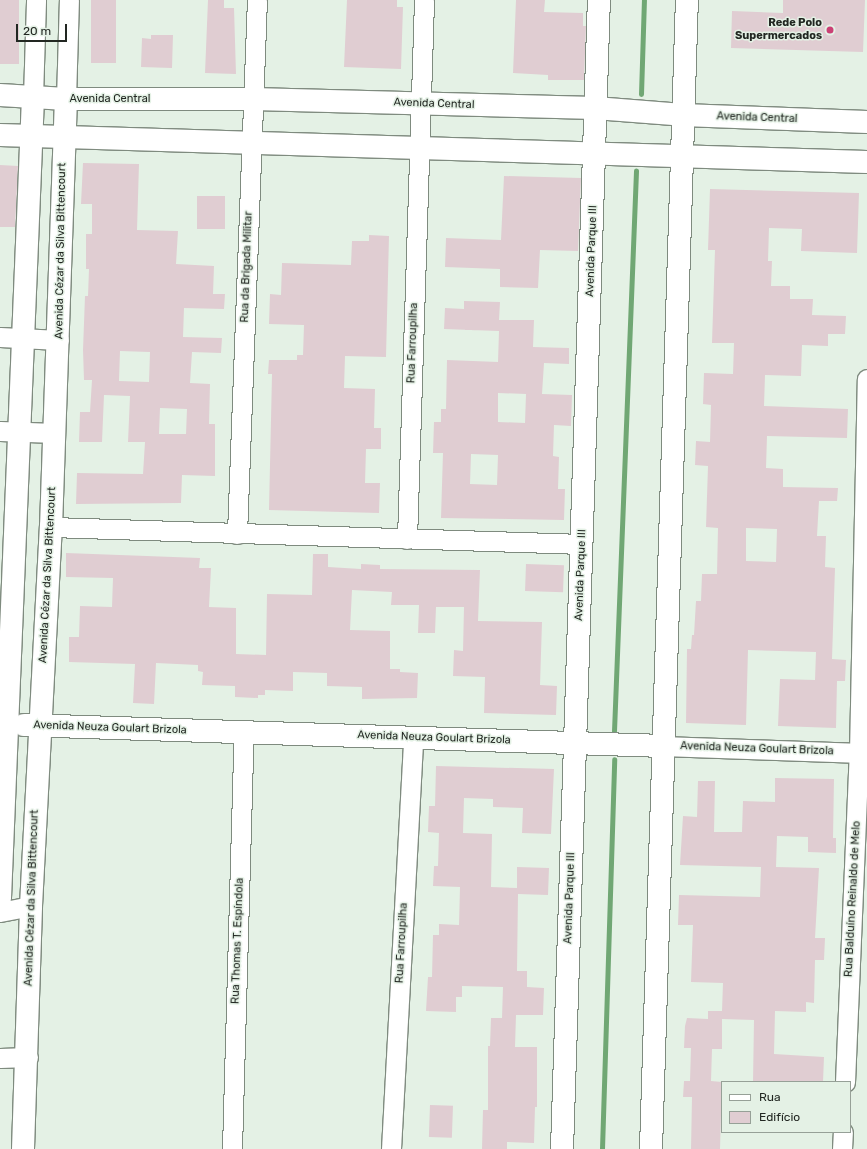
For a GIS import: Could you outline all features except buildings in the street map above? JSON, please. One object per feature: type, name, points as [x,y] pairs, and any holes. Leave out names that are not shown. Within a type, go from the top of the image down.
[{"type":"street","points":[[0,898],[10,432],[23,338],[36,0]]},
{"type":"street","name":"Avenida Cézar da Silva Bittencourt","points":[[23,1149],[28,1057],[30,906],[51,527],[59,340],[69,0]]},
{"type":"street","name":"Rua da Brigada Militar","points":[[237,534],[257,0]]},
{"type":"street","name":"Rua Farroupilha","points":[[407,539],[424,0]]},
{"type":"street","name":"Avenida Parque III","points":[[562,1149],[596,153],[595,108],[599,0]]},
{"type":"street","points":[[651,1149],[684,156],[683,115],[687,0]]},
{"type":"street","name":"Avenida Central","points":[[0,95],[66,99],[253,99],[595,108],[683,115],[867,122]]},
{"type":"street","points":[[0,136],[64,139],[420,146],[867,162]]},
{"type":"street","points":[[0,337],[59,340]]},
{"type":"street","name":"Rua Balduíno Reinaldo de Melo","points":[[845,1081],[863,753],[867,379]]},
{"type":"street","points":[[10,432],[55,433]]},
{"type":"street","points":[[51,527],[582,544]]},
{"type":"street","name":"Avenida Neuza Goulart Brizola","points":[[4,724],[863,753]]},
{"type":"street","name":"Rua Thomas T. Espíndola","points":[[232,1149],[244,732]]},
{"type":"street","name":"Rua Farroupilha","points":[[391,1149],[413,738]]},
{"type":"street","points":[[0,912],[30,906]]},
{"type":"street","points":[[0,1058],[28,1057]]},
{"type":"street","points":[[842,1133],[842,1149]]},
{"type":"waterway","points":[[641,94],[644,0]]},
{"type":"waterway","points":[[614,731],[636,170]]},
{"type":"waterway","points":[[602,1149],[614,759]]},
{"type":"place","name":"Rede Polo Supermercados","points":[[830,30]]}]
